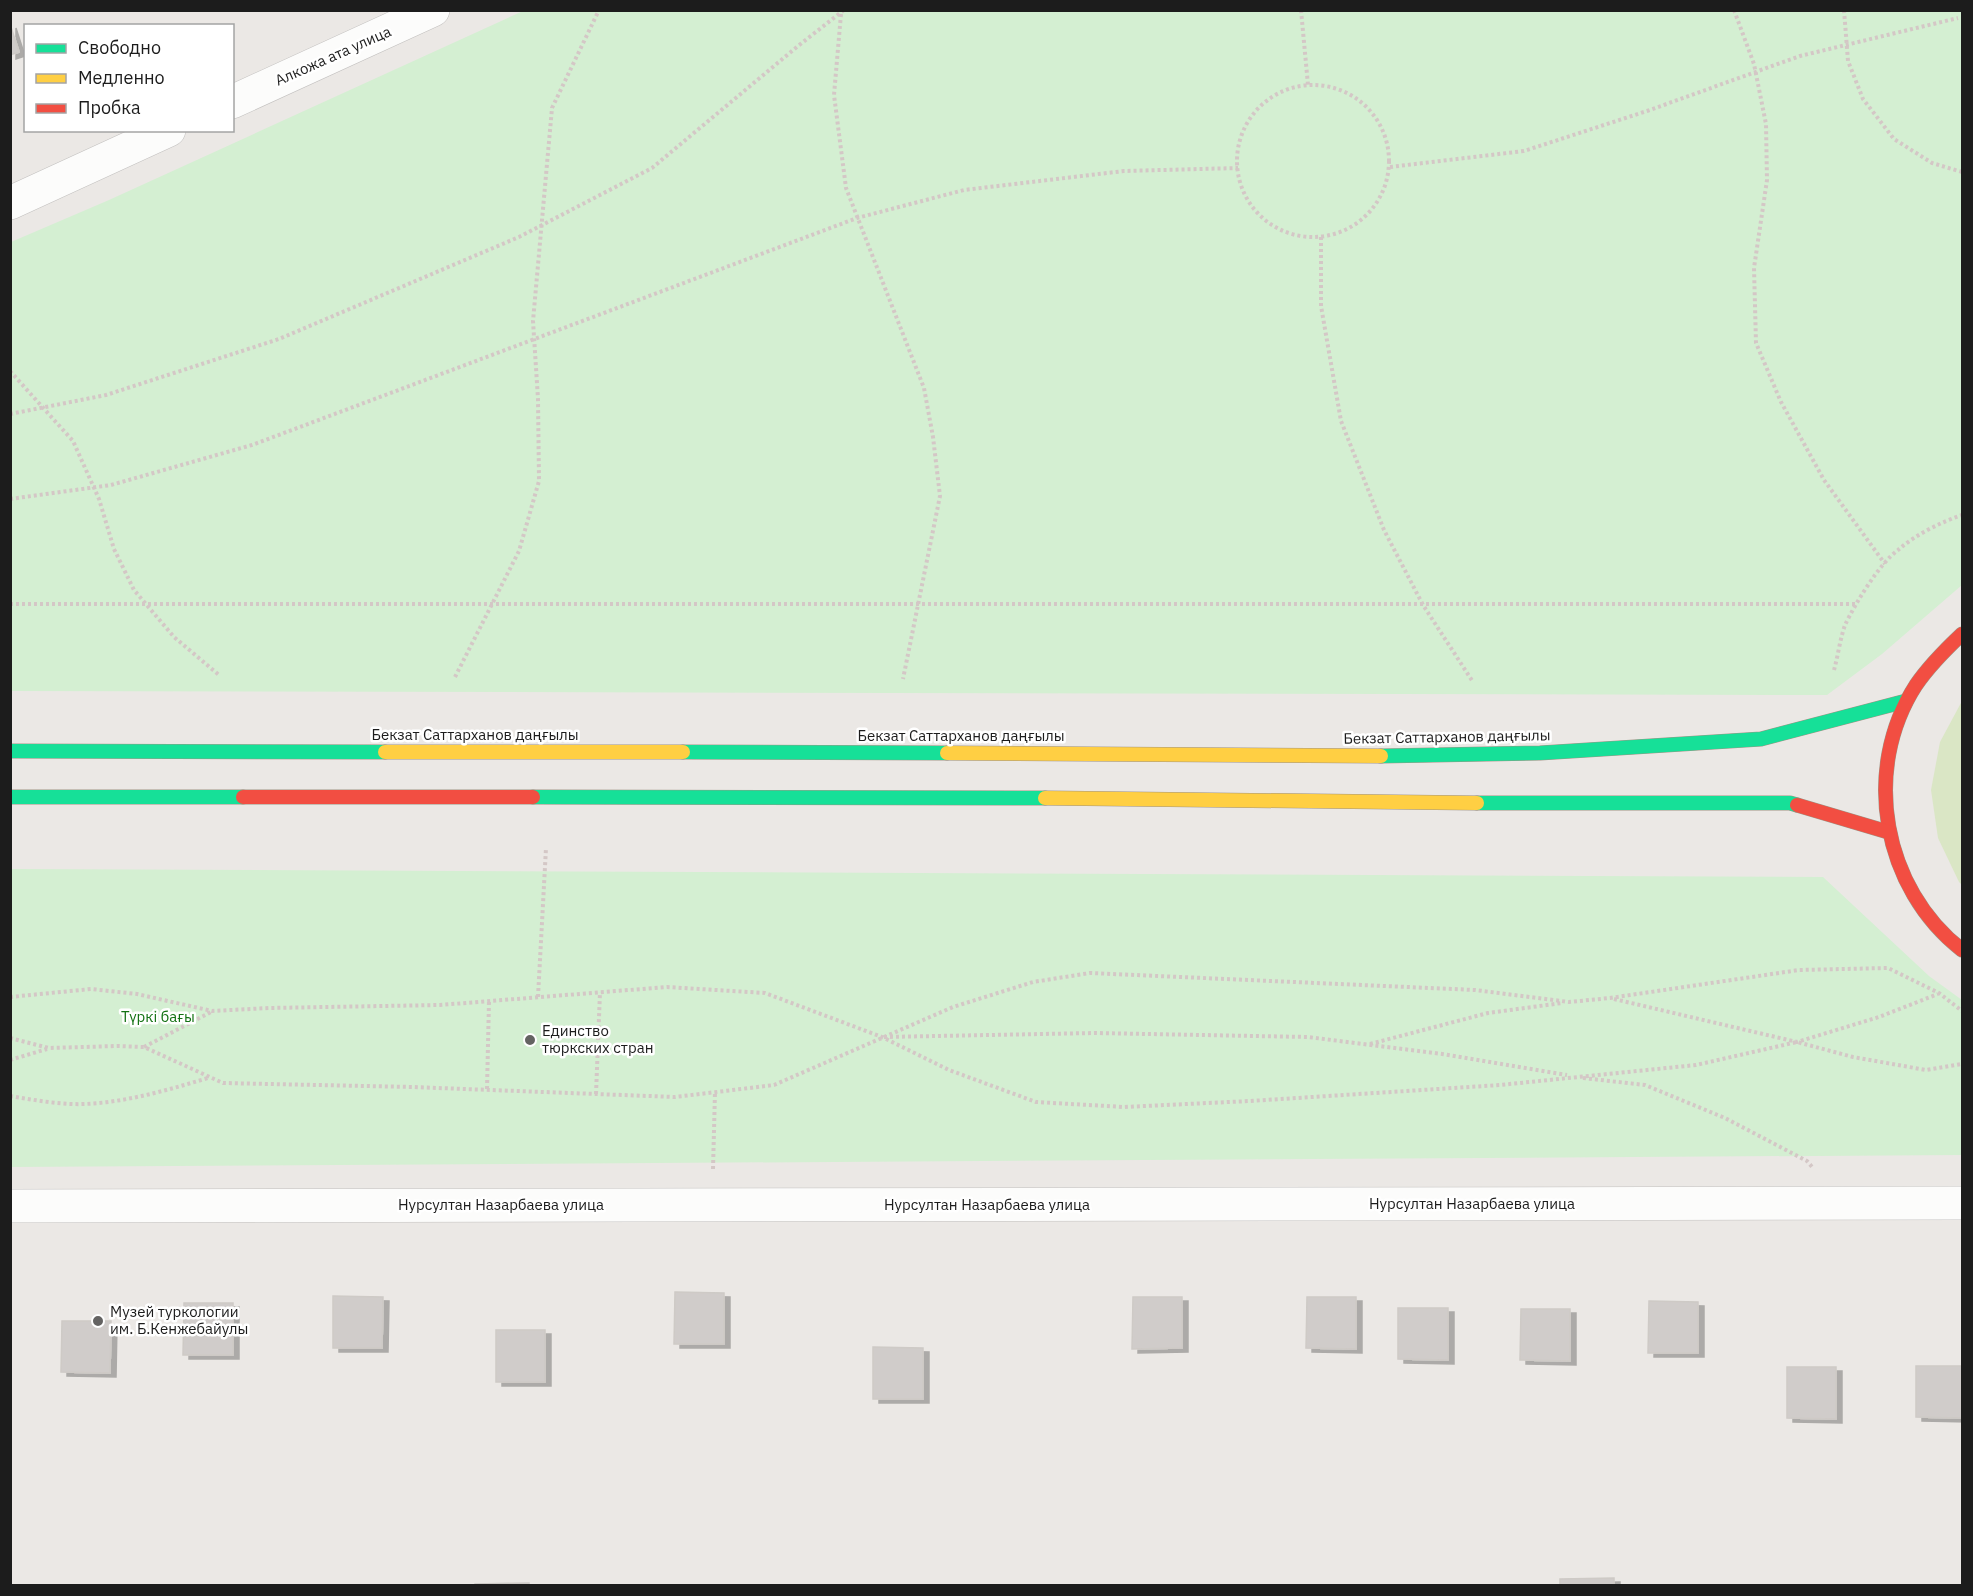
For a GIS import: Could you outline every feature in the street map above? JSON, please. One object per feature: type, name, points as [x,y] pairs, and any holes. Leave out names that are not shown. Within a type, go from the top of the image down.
[{"type":"main road","points":[[1962,634],[1945,648],[1923,673],[1906,701],[1893,732],[1886,764],[1884,798],[1888,832],[1898,864],[1912,895],[1933,922],[1962,950]]},
{"type":"main road","name":"Бекзат Саттарханов даңғылы","points":[[10,751],[1457,755],[1552,752],[1761,739],[1906,701]]},
{"type":"main road","points":[[10,797],[1059,798],[1547,804],[1790,803],[1888,832]]},
{"type":"street","name":"Алкожа ата улица","points":[[234,101],[433,10]]},
{"type":"street","points":[[10,202],[165,132]]},
{"type":"street","name":"Нурсултан Назарбаева улица","points":[[10,1206],[1962,1203]]},
{"type":"path","points":[[455,677],[519,551],[538,481],[538,399],[533,321],[552,108],[599,10]]},
{"type":"path","points":[[1300,10],[1308,85]]},
{"type":"path","points":[[1734,10],[1756,72],[1766,124],[1767,180],[1754,268],[1756,344],[1781,402],[1824,480],[1885,564]]},
{"type":"path","points":[[1844,10],[1848,61],[1863,99],[1894,139],[1932,163],[1962,172]]},
{"type":"path","points":[[10,414],[106,394],[279,339],[542,226],[652,168],[843,11]]},
{"type":"path","points":[[843,11],[834,95],[846,188],[924,388],[940,496],[903,679]]},
{"type":"path","points":[[1390,167],[1524,152],[1800,56],[1958,18]]},
{"type":"path","points":[[1308,85],[1334,87],[1358,98],[1376,117],[1387,140],[1390,167],[1383,192],[1368,214],[1347,229],[1322,237],[1297,235],[1275,227],[1256,211],[1243,191],[1238,168],[1239,144],[1253,115],[1264,103],[1284,90],[1308,85]]},
{"type":"path","points":[[10,499],[111,485],[252,445],[857,218],[964,190],[1124,171],[1238,168]]},
{"type":"path","points":[[1322,237],[1321,306],[1341,421],[1384,530],[1423,604],[1473,682]]},
{"type":"path","points":[[10,371],[74,441],[93,487],[114,549],[134,590],[174,637],[219,675]]},
{"type":"path","points":[[1834,670],[1845,626],[1868,585],[1885,564],[1897,550],[1945,520],[1962,515]]},
{"type":"path","points":[[10,604],[1857,604]]},
{"type":"path","points":[[538,998],[546,848]]},
{"type":"path","points":[[1368,1045],[1488,1013],[1610,998],[1799,970],[1888,968],[1939,993],[1962,1011]]},
{"type":"path","points":[[10,1060],[50,1048],[144,1047],[224,1083],[487,1089],[675,1097],[774,1085],[952,1007],[1033,982],[1090,973],[1475,990],[1569,1002]]},
{"type":"path","points":[[10,997],[91,989],[137,994],[212,1011],[440,1005],[667,987],[765,993],[882,1037],[949,1070],[1036,1102],[1124,1107],[1500,1085],[1696,1065],[1797,1042],[1880,1017],[1939,993]]},
{"type":"path","points":[[596,1094],[600,992]]},
{"type":"path","points":[[1610,998],[1853,1057],[1926,1070],[1962,1064]]},
{"type":"path","points":[[487,1089],[489,1001]]},
{"type":"path","points":[[144,1047],[212,1011]]},
{"type":"path","points":[[882,1037],[1107,1033],[1308,1037],[1442,1054],[1574,1076],[1645,1085],[1725,1118],[1807,1161],[1847,1203]]},
{"type":"path","points":[[10,1038],[50,1048]]},
{"type":"path","points":[[10,1096],[85,1104],[149,1095],[209,1077]]},
{"type":"path","points":[[712,1205],[715,1092]]},
{"type":"green space","points":[[523,11],[1962,11],[1962,585],[1882,654],[1827,695],[11,691],[11,242],[109,200]]},
{"type":"green space","points":[[1962,701],[1962,885],[1938,838],[1931,790],[1940,742]]},
{"type":"green space","name":"Түркі бағы","points":[[11,869],[1823,877],[1929,976],[1962,1000],[1962,1155],[11,1167]]},
{"type":"building","points":[[10,24],[19,52],[10,55]]},
{"type":"building","points":[[675,1292],[724,1293],[724,1344],[674,1344]]},
{"type":"building","points":[[333,1296],[383,1297],[382,1348],[333,1348]]},
{"type":"building","points":[[1133,1297],[1182,1297],[1182,1348],[1132,1349]]},
{"type":"building","points":[[1307,1297],[1356,1297],[1356,1349],[1306,1348]]},
{"type":"building","points":[[1649,1301],[1698,1302],[1698,1353],[1648,1353]]},
{"type":"building","points":[[184,1303],[233,1303],[233,1355],[183,1355]]},
{"type":"building","points":[[1398,1308],[1448,1308],[1448,1360],[1398,1359]]},
{"type":"building","points":[[1521,1309],[1570,1309],[1570,1361],[1520,1360]]},
{"type":"building","points":[[62,1321],[111,1321],[110,1373],[61,1372]]},
{"type":"building","points":[[496,1330],[545,1330],[545,1382],[496,1382]]},
{"type":"building","points":[[873,1347],[923,1348],[923,1399],[873,1399]]},
{"type":"building","points":[[1916,1366],[1962,1366],[1962,1418],[1916,1417]]},
{"type":"building","points":[[1787,1367],[1836,1367],[1836,1419],[1787,1418]]},
{"type":"building","points":[[1614,1578],[1614,1586],[1560,1586],[1560,1579]]},
{"type":"building","points":[[529,1583],[529,1586],[475,1586],[475,1584]]},
{"type":"traffic: fast","points":[[1381,756],[1540,753],[1761,739],[1906,701]]},
{"type":"traffic: fast","points":[[10,751],[385,752]]},
{"type":"traffic: fast","points":[[683,752],[947,753]]},
{"type":"traffic: fast","points":[[10,797],[243,797]]},
{"type":"traffic: fast","points":[[533,797],[1045,798]]},
{"type":"traffic: fast","points":[[1477,803],[1790,803],[1797,805]]},
{"type":"traffic: slow","points":[[385,752],[683,752]]},
{"type":"traffic: slow","points":[[947,753],[1381,756]]},
{"type":"traffic: slow","points":[[1045,798],[1477,803]]},
{"type":"traffic: jam","points":[[1962,634],[1921,678],[1899,718],[1889,754],[1886,790],[1889,826],[1898,862],[1914,895],[1935,925],[1962,950]]},
{"type":"traffic: jam","points":[[243,797],[533,797]]},
{"type":"traffic: jam","points":[[1797,805],[1888,832]]},
{"type":"place","name":"Единство тюркских стран","points":[[530,1040]]},
{"type":"place","name":"Музей туркологии им. Б.Кенжебайулы","points":[[98,1321]]}]
